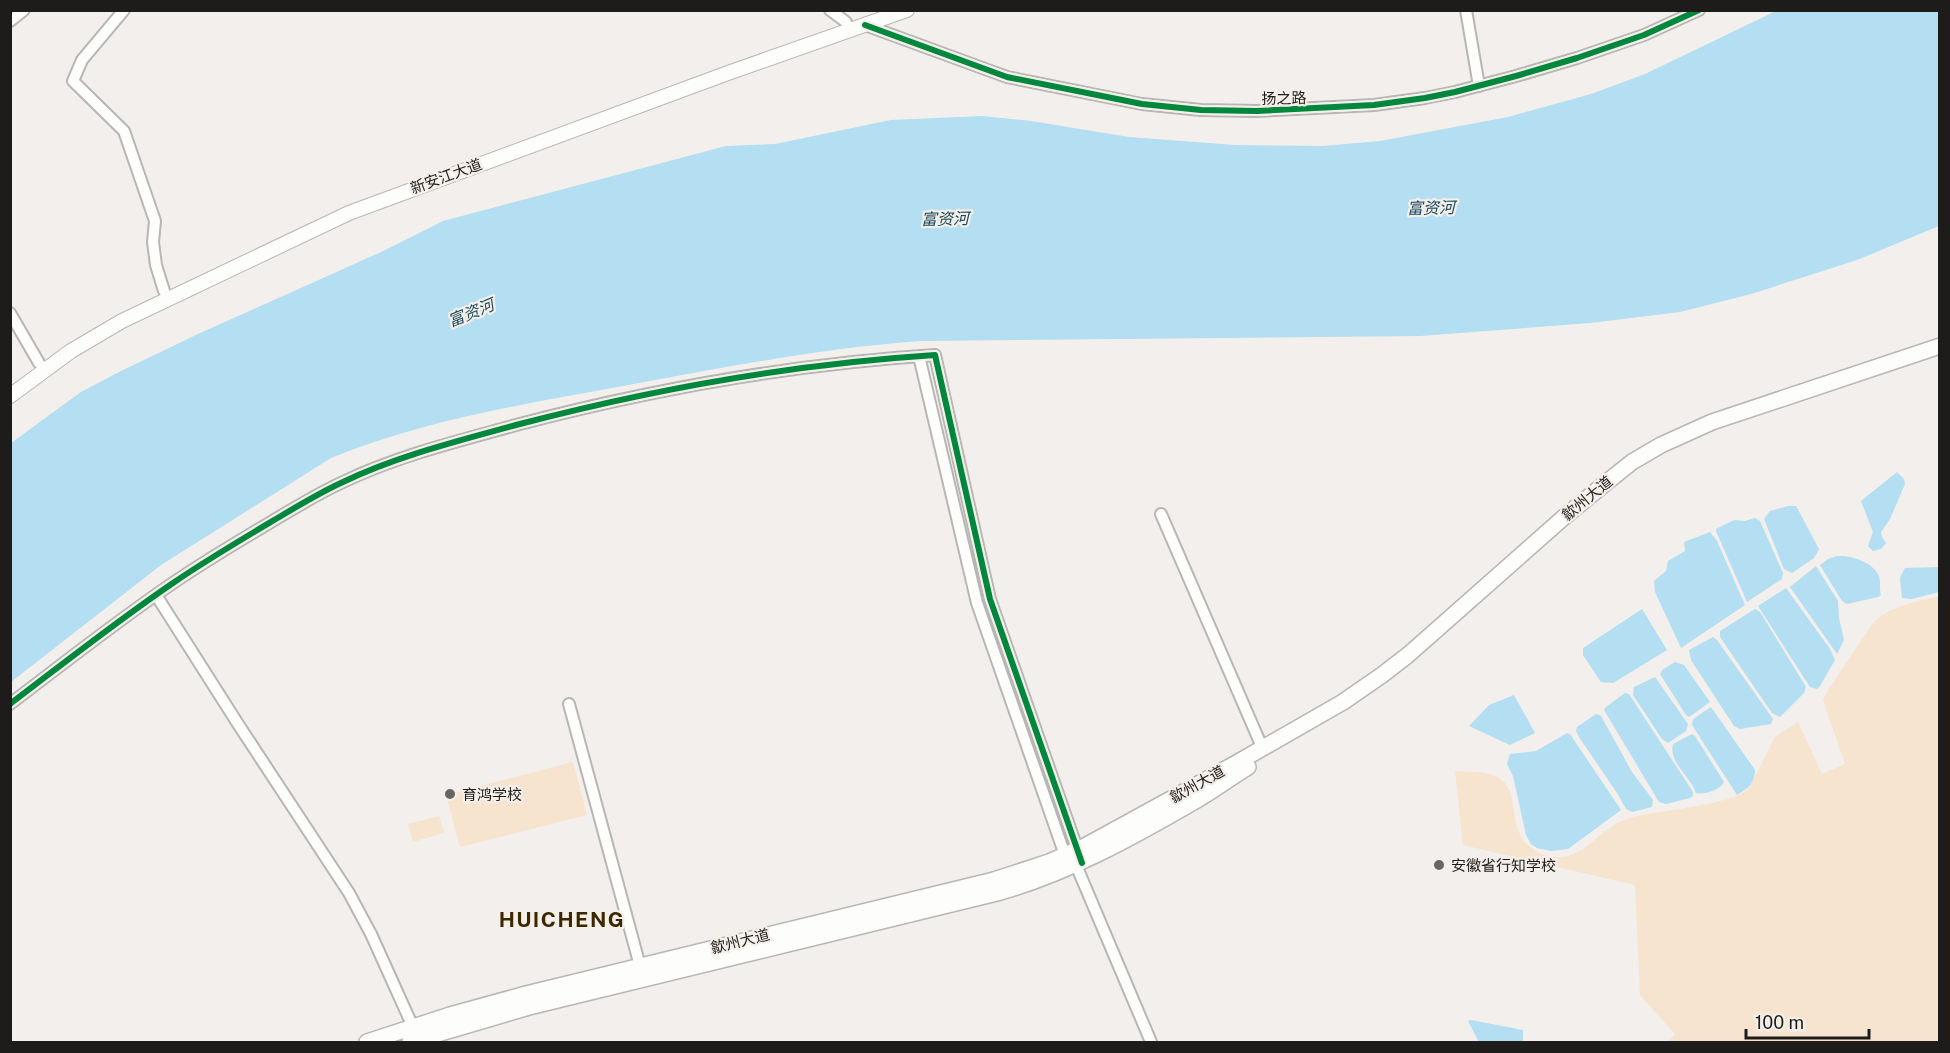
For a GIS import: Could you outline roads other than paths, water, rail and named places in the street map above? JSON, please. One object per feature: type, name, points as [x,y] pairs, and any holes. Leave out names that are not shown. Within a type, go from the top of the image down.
[{"type":"highway","name":"歙州大道","points":[[410,1042],[530,1007],[1035,882],[1343,702],[1382,675],[1575,507],[1646,453],[1712,422],[1940,346]]},
{"type":"highway","name":"歙州大道","points":[[367,1042],[507,999],[1074,860],[1199,799],[1236,774],[1347,711],[1382,688],[1588,509],[1651,462],[1715,431],[1940,356]]},
{"type":"main road","name":"新安江大道","points":[[10,385],[96,325],[316,218],[376,192],[707,70],[880,10]]},
{"type":"main road","name":"新安江大道","points":[[10,396],[71,351],[115,325],[350,213],[717,77],[908,10]]},
{"type":"street","points":[[10,21],[24,10]]},
{"type":"street","points":[[124,10],[82,60],[73,81],[124,131],[156,226],[153,242],[156,265],[164,291]]},
{"type":"street","points":[[830,10],[846,22]]},
{"type":"street","points":[[1466,10],[1479,86]]},
{"type":"street","name":"扬之路","points":[[865,25],[1007,76],[1112,99],[1173,108],[1238,111],[1347,108],[1425,98],[1547,68],[1611,47],[1676,22],[1700,10]]},
{"type":"street","points":[[10,313],[39,363]]},
{"type":"street","points":[[10,704],[156,595],[229,546],[344,481],[399,459],[524,423],[665,391],[794,369],[889,357],[935,354],[990,599],[1074,860]]},
{"type":"street","points":[[919,356],[977,603],[1074,860],[1150,1042]]},
{"type":"street","points":[[1161,514],[1263,747]]},
{"type":"street","points":[[156,595],[237,724],[349,893],[375,942],[413,1027]]},
{"type":"street","points":[[569,704],[640,966]]},
{"type":"water","name":"富资河","points":[[1778,10],[1939,11],[1939,226],[1857,260],[1751,294],[1680,312],[1590,323],[1420,336],[921,341],[884,344],[771,359],[475,414],[402,433],[331,458],[161,565],[11,682],[11,443],[81,392],[119,372],[381,252],[443,221],[726,146],[775,144],[891,120],[982,116],[1031,121],[1129,137],[1235,145],[1322,146],[1380,141],[1508,117],[1591,94],[1645,74]]},
{"type":"water","points":[[1897,472],[1904,479],[1905,484],[1890,519],[1881,532],[1886,543],[1881,549],[1873,551],[1868,546],[1873,532],[1861,501]]},
{"type":"water","points":[[1796,506],[1819,549],[1814,558],[1792,573],[1784,569],[1764,519],[1770,511]]},
{"type":"water","points":[[1755,518],[1760,521],[1783,573],[1782,579],[1747,602],[1716,529],[1734,520],[1745,521]]},
{"type":"water","points":[[1710,532],[1717,541],[1745,605],[1681,648],[1655,592],[1654,581],[1666,571],[1668,561],[1685,551],[1684,542]]},
{"type":"water","points":[[1837,556],[1855,558],[1872,567],[1879,576],[1881,595],[1847,604],[1842,601],[1820,565]]},
{"type":"water","points":[[1816,566],[1838,601],[1844,640],[1837,654],[1790,587]]},
{"type":"water","points":[[1939,567],[1939,592],[1912,599],[1902,598],[1900,578],[1905,568]]},
{"type":"water","points":[[1786,588],[1830,649],[1835,660],[1817,689],[1810,687],[1758,606]]},
{"type":"water","points":[[1642,609],[1667,650],[1613,683],[1601,682],[1583,655],[1583,648]]},
{"type":"water","points":[[1755,609],[1760,612],[1806,687],[1804,693],[1780,717],[1772,713],[1720,637],[1720,631]]},
{"type":"water","points":[[1713,637],[1773,719],[1771,724],[1740,729],[1734,726],[1691,660],[1689,650]]},
{"type":"water","points":[[1675,662],[1684,665],[1710,702],[1689,717],[1660,674],[1662,670]]},
{"type":"water","points":[[1655,677],[1688,724],[1686,731],[1668,743],[1662,739],[1633,695],[1634,687]]},
{"type":"water","points":[[1625,693],[1629,694],[1693,792],[1690,798],[1666,804],[1659,802],[1604,710]]},
{"type":"water","points":[[1514,695],[1535,733],[1510,745],[1469,726],[1489,705]]},
{"type":"water","points":[[1711,707],[1755,770],[1754,779],[1750,785],[1737,795],[1692,725],[1693,719]]},
{"type":"water","points":[[1596,714],[1601,716],[1632,772],[1653,800],[1652,807],[1632,812],[1626,809],[1579,737],[1577,727]]},
{"type":"water","points":[[1567,733],[1570,734],[1621,810],[1568,849],[1551,851],[1537,848],[1531,844],[1526,835],[1513,776],[1507,764],[1510,754],[1536,751]]},
{"type":"water","points":[[1692,734],[1724,782],[1712,791],[1696,793],[1674,757],[1673,744]]},
{"type":"water","points":[[1468,1021],[1523,1030],[1523,1042],[1479,1042]]},
{"type":"place","name":"育鸿学校","points":[[450,794]]},
{"type":"place","name":"安徽省行知学校","points":[[1439,865]]},
{"type":"district","name":"HUICHENG","points":[[562,919]]}]
